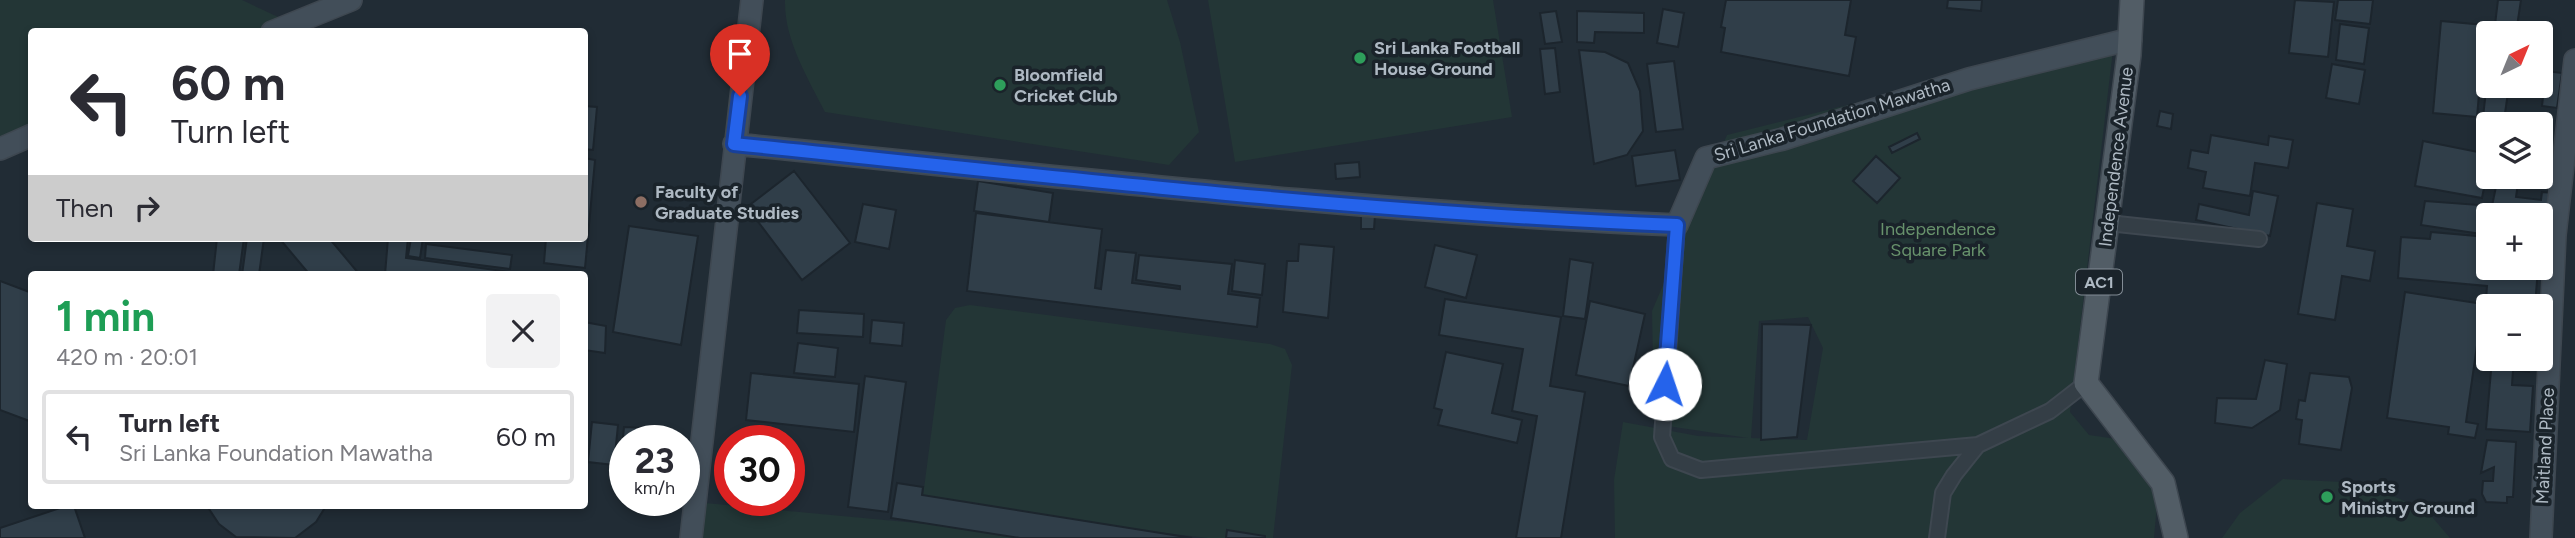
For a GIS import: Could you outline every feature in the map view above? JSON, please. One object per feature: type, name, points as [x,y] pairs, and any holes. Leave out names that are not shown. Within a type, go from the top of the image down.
[{"type":"main road","name":"Independence Avenue","points":[[2086,383],[2131,39],[2132,0]]},
{"type":"main road","points":[[2086,383],[2163,483],[2176,538]]},
{"type":"street","points":[[282,28],[351,0]]},
{"type":"street","points":[[691,538],[752,0]]},
{"type":"street","name":"Sri Lanka Foundation Mawatha","points":[[1677,225],[1706,158],[1783,139],[1969,79],[2131,39]]},
{"type":"street","name":"Maitland Place","points":[[2541,538],[2555,235],[2575,61]]},
{"type":"street","points":[[0,149],[28,137]]},
{"type":"street","points":[[734,144],[1268,197],[1583,221],[1677,225],[1662,437],[1672,459],[1701,470],[1978,445],[2050,411],[2086,383]]},
{"type":"street","points":[[2108,223],[2259,239]]},
{"type":"street","points":[[1937,538],[1943,493],[1978,445]]},
{"type":"green space","points":[[0,0],[242,0],[291,23],[280,28],[28,28],[28,136],[0,149]]},
{"type":"green space","name":"Bloomfield Cricket Club","points":[[785,0],[1167,0],[1180,42],[1199,132],[1169,165],[825,112],[788,30]]},
{"type":"green space","name":"Sri Lanka Football House Ground","points":[[1208,0],[1493,0],[1512,117],[1235,162]]},
{"type":"green space","name":"Independence Square Park","points":[[2113,50],[2070,412],[2089,435],[2116,439],[2158,492],[2154,538],[1615,538],[1614,480],[1623,422],[1698,436],[1748,438],[1654,424],[1652,311],[1727,135],[1920,87]],"holes":[[[1808,317],[1823,348],[1807,440],[1751,438],[1759,321]]]},
{"type":"green space","points":[[970,305],[1270,344],[1285,349],[1292,365],[1273,538],[1208,538],[993,513],[923,496],[946,320],[955,308]]},
{"type":"green space","name":"Sports Ministry Ground","points":[[2283,479],[2363,483],[2427,511],[2450,538],[2222,538],[2240,513]]},
{"type":"green space","points":[[705,503],[714,504],[714,516],[805,516],[805,512],[1076,538],[699,538]]},
{"type":"building","points":[[1726,0],[1851,0],[1845,35],[1856,37],[1849,76],[1721,52],[1725,28],[1721,27]]},
{"type":"building","points":[[1948,0],[1982,0],[1981,11],[1947,8]]},
{"type":"building","points":[[2295,0],[2334,2],[2328,57],[2289,53]]},
{"type":"building","points":[[2338,0],[2373,0],[2370,24],[2335,20]]},
{"type":"building","points":[[2498,0],[2521,0],[2518,21],[2495,21]]},
{"type":"building","points":[[1663,9],[1684,13],[1678,47],[1657,43]]},
{"type":"building","points":[[1556,11],[1562,42],[1545,44],[1540,13]]},
{"type":"building","points":[[1577,11],[1644,13],[1644,33],[1595,32],[1594,43],[1577,42]]},
{"type":"building","points":[[2441,21],[2476,24],[2476,98],[2479,98],[2476,117],[2433,113]]},
{"type":"building","points":[[2340,24],[2369,28],[2364,64],[2336,60]]},
{"type":"building","points":[[1555,48],[1560,92],[1545,94],[1540,49]]},
{"type":"building","points":[[1579,50],[1605,52],[1628,63],[1640,91],[1643,131],[1627,155],[1594,164]]},
{"type":"building","points":[[1674,61],[1683,129],[1656,132],[1647,64]]},
{"type":"building","points":[[2332,64],[2365,70],[2359,104],[2326,98]]},
{"type":"building","points":[[2553,72],[2562,73],[2557,108],[2542,106],[2543,98],[2553,98]]},
{"type":"building","points":[[2485,98],[2507,98],[2505,112],[2484,112]]},
{"type":"building","points":[[588,106],[597,107],[593,150],[588,149]]},
{"type":"building","points":[[2160,111],[2173,114],[2171,129],[2157,126]]},
{"type":"building","points":[[1917,133],[1920,139],[1892,153],[1889,147]]},
{"type":"building","points":[[2211,135],[2268,145],[2269,136],[2293,140],[2288,168],[2255,163],[2250,196],[2203,188],[2206,172],[2188,168],[2191,150],[2208,153]]},
{"type":"building","points":[[2423,141],[2476,152],[2476,189],[2484,189],[2482,198],[2415,186]]},
{"type":"building","points":[[1675,150],[1680,180],[1636,186],[1632,156]]},
{"type":"building","points":[[1876,156],[1900,178],[1877,203],[1853,181]]},
{"type":"building","points":[[588,159],[595,160],[588,236]]},
{"type":"building","points":[[1359,162],[1360,177],[1336,179],[1335,164]]},
{"type":"building","points":[[794,171],[850,243],[802,280],[747,207]]},
{"type":"building","points":[[978,181],[1053,193],[1049,222],[974,211]]},
{"type":"building","points":[[2496,189],[2517,189],[2516,197],[2541,200],[2542,192],[2554,193],[2553,203],[2493,203]]},
{"type":"building","points":[[2253,191],[2278,196],[2270,236],[2196,220],[2199,204],[2249,215]]},
{"type":"building","points":[[2425,201],[2476,205],[2476,233],[2421,225]]},
{"type":"building","points":[[2317,203],[2353,209],[2347,246],[2375,251],[2370,281],[2342,276],[2335,320],[2298,314]]},
{"type":"building","points":[[863,204],[896,210],[889,249],[855,242]]},
{"type":"building","points":[[976,213],[1102,229],[1095,288],[1101,289],[1106,250],[1136,253],[1132,283],[1180,289],[1180,286],[1136,280],[1139,255],[1232,264],[1228,294],[1260,298],[1257,327],[967,291]]},
{"type":"building","points":[[1361,214],[1375,215],[1374,229],[1361,229]]},
{"type":"building","name":"Faculty of Graduate Studies","points":[[629,226],[698,236],[681,345],[613,332]]},
{"type":"building","points":[[2431,232],[2476,236],[2476,280],[2537,280],[2536,294],[2486,294],[2487,286],[2398,278],[2401,237],[2430,239]]},
{"type":"building","points":[[217,242],[243,242],[240,271],[213,271]]},
{"type":"building","points":[[246,242],[263,242],[260,271],[243,271]]},
{"type":"building","points":[[282,242],[332,242],[357,271],[307,271]]},
{"type":"building","points":[[388,242],[408,242],[406,258],[503,271],[385,271]]},
{"type":"building","points":[[410,242],[422,242],[420,258],[408,256]]},
{"type":"building","points":[[546,242],[587,242],[585,268],[544,263]]},
{"type":"building","points":[[426,244],[512,255],[510,269],[425,258]]},
{"type":"building","points":[[1299,244],[1334,247],[1328,318],[1283,312],[1287,261],[1298,261]]},
{"type":"building","points":[[1435,245],[1477,255],[1466,298],[1425,287]]},
{"type":"building","points":[[1570,259],[1593,263],[1585,319],[1563,316]]},
{"type":"building","points":[[1235,260],[1265,264],[1262,295],[1232,291]]},
{"type":"building","points":[[0,281],[28,292],[28,420],[0,410]]},
{"type":"building","points":[[2405,292],[2476,303],[2476,353],[2466,422],[2478,424],[2475,438],[2448,434],[2449,427],[2387,418]]},
{"type":"building","points":[[1445,299],[1561,317],[1550,386],[1585,392],[1561,538],[1516,538],[1537,416],[1512,411],[1523,349],[1439,335]]},
{"type":"building","points":[[1590,301],[1645,314],[1629,386],[1576,375]]},
{"type":"building","points":[[799,310],[864,314],[863,337],[797,333]]},
{"type":"building","points":[[872,320],[904,323],[902,346],[870,343]]},
{"type":"building","points":[[588,323],[606,326],[605,353],[588,351]]},
{"type":"building","points":[[1762,324],[1811,325],[1797,437],[1761,440]]},
{"type":"building","points":[[798,343],[838,348],[835,377],[794,373]]},
{"type":"building","points":[[1446,352],[1503,364],[1492,413],[1522,420],[1517,443],[1438,425],[1442,410],[1434,408]]},
{"type":"building","points":[[2265,360],[2287,364],[2280,410],[2252,428],[2215,423],[2217,398],[2256,399]]},
{"type":"building","points":[[2491,371],[2513,371],[2512,385],[2533,386],[2530,432],[2486,429]]},
{"type":"building","points":[[751,373],[859,384],[854,432],[746,420]]},
{"type":"building","points":[[2310,373],[2349,377],[2352,388],[2341,450],[2299,444],[2302,420],[2296,419],[2299,400],[2305,401]]},
{"type":"building","points":[[865,376],[906,382],[888,512],[848,507]]},
{"type":"building","points":[[592,422],[618,425],[609,425],[609,464],[588,462]]},
{"type":"building","points":[[2487,440],[2516,442],[2513,497],[2507,497],[2507,503],[2486,502],[2482,494],[2483,481],[2493,481],[2494,467],[2481,473]]},
{"type":"building","points":[[897,483],[923,487],[922,495],[1192,538],[1020,538],[891,518]]},
{"type":"building","points":[[57,509],[75,509],[85,538],[0,538],[0,528]]},
{"type":"building","points":[[209,509],[324,509],[316,522],[295,538],[236,537],[219,524]]},
{"type":"building","points":[[1227,530],[1265,536],[1265,538],[1226,538]]},
{"type":"place","name":"Sri Lanka Football House Ground","points":[[1360,58]]},
{"type":"place","name":"Bloomfield Cricket Club","points":[[1000,85]]},
{"type":"place","name":"Faculty of Graduate Studies","points":[[641,202]]},
{"type":"place","name":"Sports Ministry Ground","points":[[2327,497]]},
{"type":"route","points":[[740,96],[734,144],[1268,197],[1583,221],[1677,225],[1665,384]]}]
